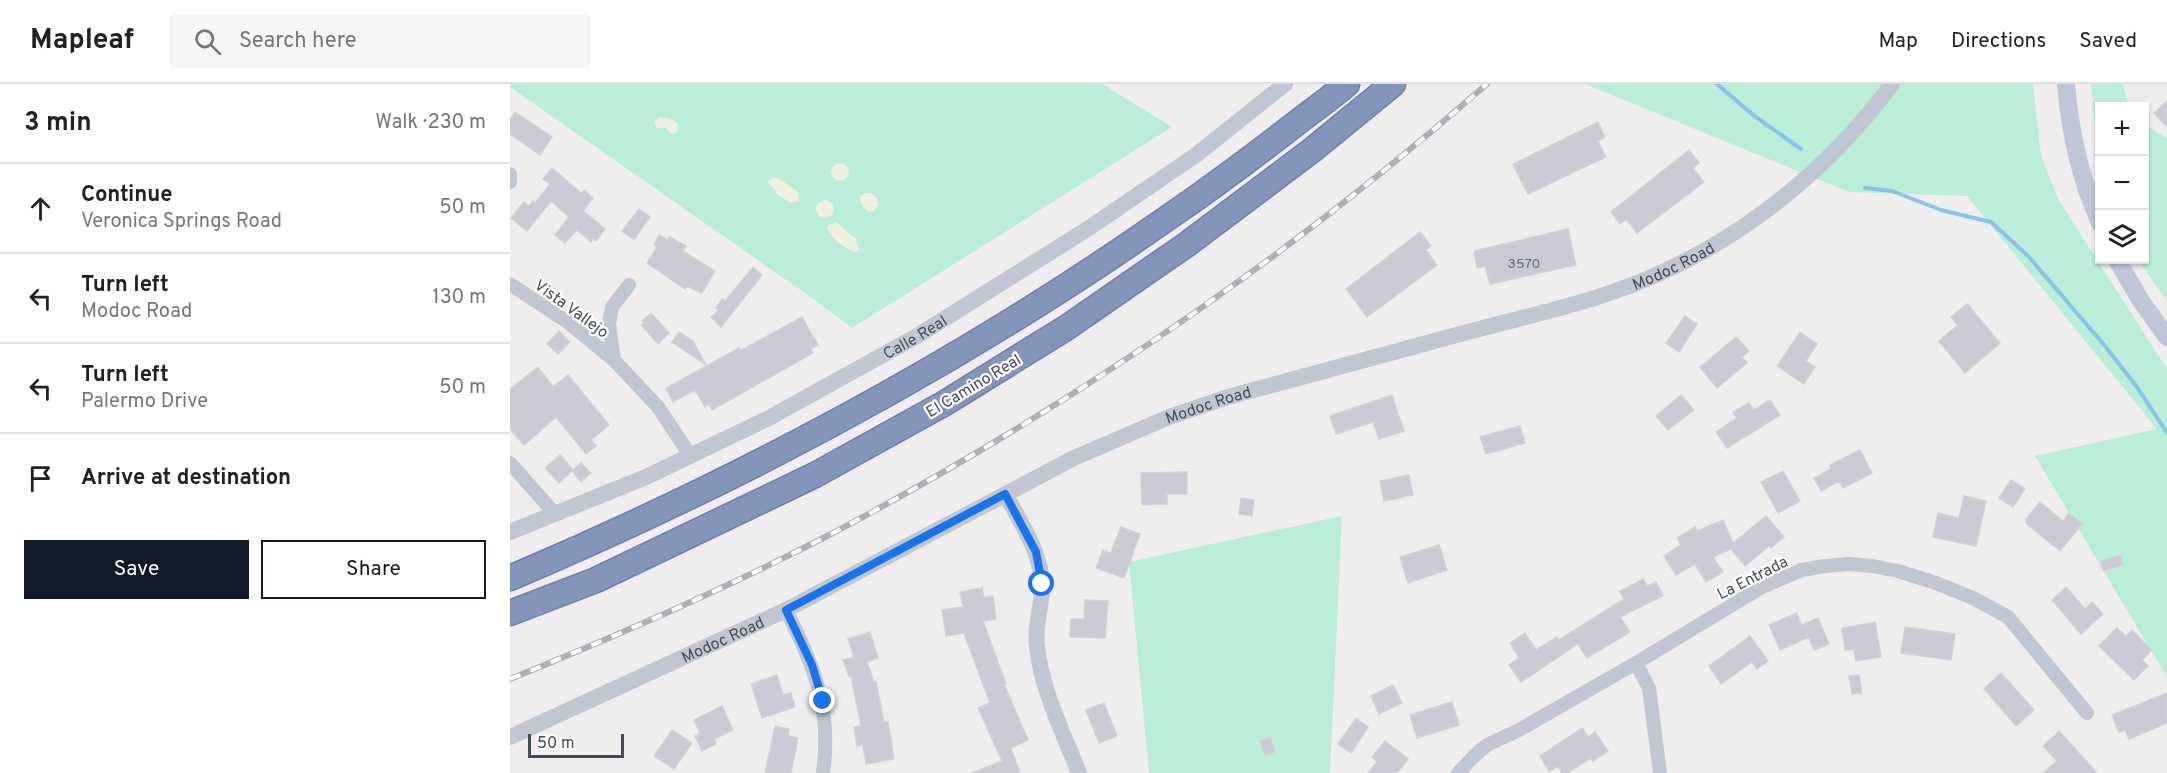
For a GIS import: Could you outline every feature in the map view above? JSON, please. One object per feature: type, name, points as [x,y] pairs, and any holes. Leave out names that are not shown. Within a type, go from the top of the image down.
[{"type":"highway","name":"El Camino Real","points":[[510,613],[596,580],[805,480],[945,403],[1066,328],[1186,244],[1311,151],[1393,84]]},
{"type":"highway","name":"El Camino Real","points":[[510,578],[685,500],[782,452],[970,348],[1130,245],[1194,200],[1344,86]]},
{"type":"main road","points":[[2066,84],[2073,145],[2095,210]]},
{"type":"main road","points":[[2119,264],[2141,301],[2167,337]]},
{"type":"street","name":"Calle Real","points":[[510,532],[646,477],[779,413],[917,336],[1089,228],[1186,161],[1285,84]]},
{"type":"street","name":"Modoc Road","points":[[510,737],[786,610],[1074,458],[1169,417],[1218,400],[1605,295],[1673,268],[1738,231],[1782,199],[1843,144],[1892,84]]},
{"type":"street","points":[[510,174],[510,182]]},
{"type":"street","name":"Vista Vallejo","points":[[510,284],[569,323],[614,360],[658,407],[690,455]]},
{"type":"street","name":"Vista Vallejo","points":[[614,360],[609,324],[612,308],[629,285]]},
{"type":"street","points":[[510,463],[555,514]]},
{"type":"street","points":[[1005,494],[1036,552],[1042,584],[1036,636],[1041,671],[1079,773]]},
{"type":"street","name":"La Entrada","points":[[1458,773],[1487,745],[1636,663],[1723,610],[1780,578],[1802,570],[1826,566],[1849,564],[1872,566],[1936,583],[1973,598],[2008,617],[2088,713]]},
{"type":"street","points":[[786,610],[812,665],[823,701],[826,730],[823,773]]},
{"type":"street","points":[[1636,663],[1649,688],[1660,773]]},
{"type":"green space","points":[[510,84],[1102,84],[1172,127],[852,328],[510,87]]},
{"type":"green space","points":[[1585,84],[2033,84],[2041,155],[2058,199],[2095,257],[2095,264],[2100,264],[2167,369],[2167,677],[2035,456],[2157,429],[1967,196],[1849,192]]},
{"type":"green space","points":[[2091,84],[2123,84],[2127,102],[2095,102],[2095,126]]},
{"type":"green space","points":[[2149,127],[2167,138],[2167,301],[2141,264],[2149,264]]},
{"type":"green space","points":[[1342,516],[1330,773],[1149,773],[1129,562]]},
{"type":"sand","points":[[660,117],[671,119],[678,124],[677,133],[671,134],[666,128],[657,128],[654,122]]},
{"type":"sand","points":[[840,163],[846,166],[849,172],[846,178],[840,181],[834,178],[831,172],[834,166]]},
{"type":"sand","points":[[772,177],[798,192],[799,201],[792,203],[779,196],[768,182]]},
{"type":"sand","points":[[864,193],[870,193],[877,199],[878,205],[873,212],[868,211],[862,205],[860,197]]},
{"type":"sand","points":[[825,200],[831,203],[834,209],[831,215],[825,218],[819,215],[816,209],[819,203]]},
{"type":"sand","points":[[836,222],[856,239],[859,250],[856,252],[847,249],[832,236],[827,228]]},
{"type":"building","points":[[2167,101],[2167,127],[2154,113]]},
{"type":"building","points":[[515,112],[552,137],[540,155],[510,134],[510,120]]},
{"type":"building","points":[[1598,122],[1605,137],[1598,141],[1606,157],[1528,194],[1513,164]]},
{"type":"building","points":[[1689,150],[1699,163],[1693,168],[1704,182],[1637,233],[1626,219],[1620,224],[1611,212]]},
{"type":"building","points":[[552,168],[581,193],[584,190],[593,198],[583,211],[605,229],[596,241],[593,239],[591,242],[577,230],[565,243],[555,235],[569,217],[551,201],[527,231],[511,218],[524,202],[529,206],[533,201],[535,203],[550,184],[543,179]]},
{"type":"building","points":[[639,209],[650,217],[634,240],[622,231]]},
{"type":"building","points":[[1568,229],[1576,265],[1490,284],[1485,266],[1477,268],[1474,251]]},
{"type":"building","points":[[1420,232],[1431,246],[1426,250],[1437,265],[1367,317],[1346,289]]},
{"type":"building","points":[[659,235],[668,240],[670,237],[686,246],[683,251],[715,271],[702,293],[687,286],[685,289],[647,263],[655,250],[654,245]]},
{"type":"building","points":[[753,267],[762,275],[721,327],[711,317],[719,310],[716,308],[722,299],[725,301]]},
{"type":"building","points":[[1967,304],[2000,343],[1965,373],[1939,341],[1958,325],[1951,317]]},
{"type":"building","points":[[651,313],[669,333],[658,344],[641,325]]},
{"type":"building","points":[[1685,316],[1697,324],[1679,352],[1666,343]]},
{"type":"building","points":[[802,317],[818,345],[811,349],[813,353],[712,410],[709,404],[705,407],[695,390],[673,402],[666,388]]},
{"type":"building","points":[[559,331],[570,342],[558,354],[547,344]]},
{"type":"building","points":[[679,332],[693,341],[706,365],[672,342]]},
{"type":"building","points":[[1800,332],[1817,344],[1806,361],[1815,367],[1804,384],[1777,366]]},
{"type":"building","points":[[1736,337],[1749,351],[1742,357],[1747,363],[1717,388],[1700,367]]},
{"type":"building","points":[[538,367],[553,387],[568,375],[609,425],[591,440],[596,446],[586,454],[556,417],[524,445],[510,429],[510,389]]},
{"type":"building","points":[[1392,395],[1404,431],[1379,439],[1373,422],[1336,434],[1330,416]]},
{"type":"building","points":[[1681,395],[1694,410],[1668,430],[1656,416]]},
{"type":"building","points":[[1770,400],[1780,415],[1727,448],[1716,432],[1737,418],[1733,412],[1749,403],[1754,410]]},
{"type":"building","points":[[1520,426],[1525,443],[1486,454],[1480,437]]},
{"type":"building","points":[[1860,450],[1872,473],[1843,488],[1839,481],[1821,491],[1814,478],[1831,469],[1830,465]]},
{"type":"building","points":[[560,455],[573,470],[559,483],[545,468]]},
{"type":"building","points":[[581,463],[591,473],[581,482],[572,471]]},
{"type":"building","points":[[1783,471],[1800,501],[1778,513],[1761,482]]},
{"type":"building","points":[[1187,472],[1187,494],[1167,494],[1167,504],[1142,505],[1141,473]]},
{"type":"building","points":[[1409,475],[1413,495],[1384,501],[1380,481]]},
{"type":"building","points":[[2011,480],[2025,489],[2013,507],[1999,498]]},
{"type":"building","points":[[1964,496],[1986,501],[1976,546],[1933,537],[1938,513],[1959,518]]},
{"type":"building","points":[[1241,498],[1254,500],[1252,516],[1239,514]]},
{"type":"building","points":[[2040,502],[2063,521],[2069,513],[2082,524],[2060,551],[2026,523],[2026,519]]},
{"type":"building","points":[[1766,516],[1784,537],[1745,566],[1731,549],[1713,557],[1723,572],[1706,582],[1695,564],[1676,575],[1664,556],[1681,545],[1677,538],[1695,527],[1697,531],[1723,520],[1733,543]]},
{"type":"building","points":[[1121,527],[1140,534],[1124,578],[1096,568],[1103,550],[1111,553]]},
{"type":"building","points":[[1439,545],[1447,570],[1408,583],[1400,557]]},
{"type":"building","points":[[2121,555],[2123,565],[2103,571],[2101,561]]},
{"type":"building","points":[[1643,579],[1647,586],[1656,582],[1663,596],[1620,617],[1630,632],[1587,658],[1578,644],[1521,682],[1509,665],[1519,658],[1510,643],[1525,633],[1536,650],[1557,637],[1559,640],[1624,599],[1620,591]]},
{"type":"building","points":[[2066,587],[2085,609],[2092,602],[2103,614],[2081,634],[2052,600]]},
{"type":"building","points":[[982,588],[984,598],[993,596],[996,619],[983,621],[1006,684],[1004,684],[1028,740],[1011,748],[1020,773],[972,773],[1002,761],[978,708],[990,703],[964,633],[946,636],[942,610],[963,607],[960,592]]},
{"type":"building","points":[[1085,600],[1108,601],[1105,638],[1070,637],[1071,619],[1084,619]]},
{"type":"building","points":[[1797,613],[1801,625],[1818,618],[1829,644],[1814,650],[1809,637],[1780,650],[1769,625]]},
{"type":"building","points":[[1875,622],[1881,657],[1856,661],[1854,649],[1845,650],[1842,628]]},
{"type":"building","points":[[1905,627],[1955,634],[1951,660],[1901,653]]},
{"type":"building","points":[[2117,628],[2126,636],[2132,630],[2152,650],[2142,660],[2148,666],[2134,680],[2099,646]]},
{"type":"building","points":[[870,632],[878,658],[867,662],[874,682],[876,682],[884,722],[888,722],[894,759],[866,764],[863,745],[857,746],[854,727],[861,726],[851,676],[843,660],[854,657],[848,639]]},
{"type":"building","points":[[1750,636],[1768,661],[1757,669],[1752,662],[1721,684],[1709,666]]},
{"type":"building","points":[[2001,673],[2034,710],[2016,726],[1984,689]]},
{"type":"building","points":[[777,675],[783,695],[791,693],[795,707],[762,718],[751,684]]},
{"type":"building","points":[[1859,675],[1862,693],[1852,694],[1849,676]]},
{"type":"building","points":[[1393,685],[1402,703],[1379,714],[1371,696]]},
{"type":"building","points":[[2167,693],[2167,723],[2129,739],[2125,730],[2119,732],[2112,715]]},
{"type":"building","points":[[1452,702],[1459,725],[1417,738],[1410,715]]},
{"type":"building","points":[[1104,703],[1117,736],[1099,743],[1086,710]]},
{"type":"building","points":[[722,706],[733,730],[714,739],[716,744],[702,751],[695,736],[700,733],[694,720]]},
{"type":"building","points":[[1356,718],[1368,727],[1351,753],[1338,744]]},
{"type":"building","points":[[775,726],[789,729],[788,736],[798,738],[791,773],[765,773]]},
{"type":"building","points":[[1582,728],[1588,737],[1595,732],[1608,751],[1593,761],[1591,758],[1567,773],[1562,773],[1558,766],[1549,771],[1540,756]]},
{"type":"building","points":[[672,730],[692,743],[674,769],[654,756]]},
{"type":"building","points":[[2059,731],[2097,773],[2043,773],[2057,761],[2043,746]]},
{"type":"building","points":[[1270,737],[1275,752],[1265,755],[1260,741]]},
{"type":"building","points":[[1385,741],[1408,759],[1397,773],[1368,773],[1377,762],[1372,757]]},
{"type":"waterway","points":[[1717,84],[1753,115],[1801,149]]},
{"type":"waterway","points":[[1865,188],[1892,191],[1941,210],[1991,222],[2028,256],[2105,346],[2137,387],[2167,433]]},
{"type":"railway","points":[[510,679],[672,610],[792,554],[1005,436],[1089,383],[1254,271],[1333,211],[1487,84]]},
{"type":"route","points":[[823,701],[812,665],[786,610],[1005,494],[1036,552],[1042,584]]}]
